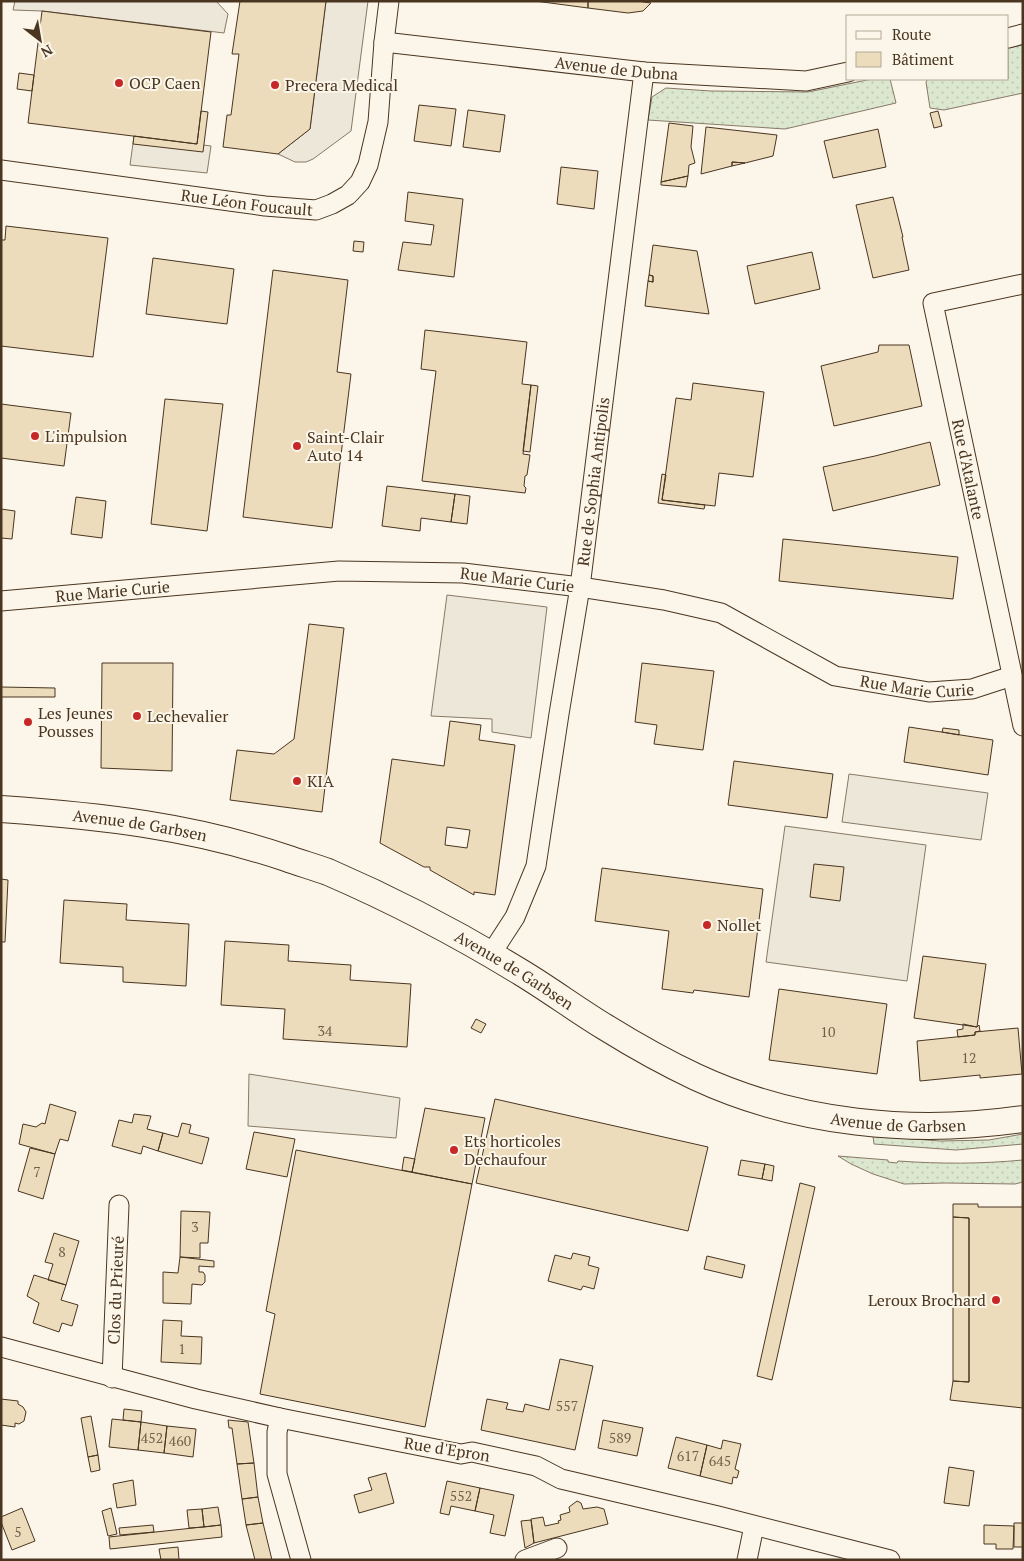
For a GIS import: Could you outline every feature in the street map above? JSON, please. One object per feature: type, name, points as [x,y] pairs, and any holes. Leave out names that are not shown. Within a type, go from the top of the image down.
[{"type":"main road","name":"Avenue de Garbsen","points":[[1,809],[108,817],[183,829],[257,848],[334,875],[414,912],[491,954],[646,1052],[698,1078],[787,1109],[901,1127],[959,1126],[1023,1119]]},
{"type":"street","name":"Rue Léon Foucault","points":[[1,170],[265,206],[316,210],[348,195],[360,182],[368,165],[378,122],[389,1]]},
{"type":"street","points":[[1009,38],[1023,34]]},
{"type":"street","name":"Avenue de Dubna","points":[[384,42],[644,72],[806,81],[846,72]]},
{"type":"street","name":"Rue de Sophia Antipolis","points":[[491,954],[515,917],[536,866],[580,587],[644,72]]},
{"type":"street","name":"Rue d'Atalante","points":[[1023,284],[933,303],[1023,726]]},
{"type":"street","name":"Rue Marie Curie","points":[[1,601],[339,571],[463,574],[580,587],[664,600],[721,613],[835,676],[929,692],[972,689],[1012,676]]},
{"type":"street","name":"Clos du Prieuré","points":[[112,1378],[119,1204]]},
{"type":"street","name":"Rue d'Epron","points":[[1,1347],[112,1378],[280,1418],[460,1454],[472,1452],[536,1466],[561,1479],[718,1516],[890,1560]]},
{"type":"street","points":[[280,1418],[277,1432],[277,1474],[301,1560]]},
{"type":"street","points":[[747,1560],[754,1526]]},
{"type":"street","points":[[525,1560],[557,1548]]},
{"type":"green space","points":[[1023,45],[1023,93],[944,110],[930,108],[926,82],[927,80],[1009,80],[1009,48]]},
{"type":"green space","points":[[867,80],[890,80],[896,103],[785,129],[648,120],[652,97],[666,88],[711,91],[808,92]]},
{"type":"green space","points":[[1023,1134],[1023,1144],[956,1150],[874,1144],[873,1136],[940,1141],[989,1140]]},
{"type":"green space","points":[[838,1156],[888,1160],[888,1162],[897,1163],[898,1161],[960,1163],[1023,1160],[1023,1182],[1015,1184],[904,1184],[873,1174]]},
{"type":"shaded area","points":[[15,1],[216,1],[228,14],[224,33],[42,11],[13,10]]},
{"type":"shaded area","points":[[326,1],[368,1],[351,131],[313,159],[306,162],[295,162],[278,154],[310,129]]},
{"type":"shaded area","points":[[134,136],[211,146],[207,173],[130,165]]},
{"type":"shaded area","points":[[447,595],[547,607],[531,738],[492,732],[492,719],[431,716]]},
{"type":"shaded area","points":[[849,774],[988,793],[981,840],[842,822]]},
{"type":"shaded area","points":[[785,826],[926,845],[907,981],[766,962]]},
{"type":"shaded area","points":[[249,1074],[400,1098],[396,1138],[248,1126]]},
{"type":"building","name":"Precera Medical","points":[[240,1],[326,1],[310,129],[278,154],[223,147],[227,115],[231,115],[239,54],[232,54]]},
{"type":"building","points":[[535,1],[588,1],[588,8]]},
{"type":"building","points":[[588,1],[637,1],[651,3],[643,11],[628,13],[588,8]]},
{"type":"building","name":"OCP Caen","points":[[42,11],[211,32],[197,144],[28,123]]},
{"type":"building","points":[[19,73],[34,75],[32,91],[17,89]]},
{"type":"building","points":[[419,105],[456,109],[451,146],[414,141]]},
{"type":"building","points":[[468,110],[505,115],[500,152],[463,147]]},
{"type":"building","points":[[201,111],[208,112],[203,152],[133,144],[134,136],[197,144]]},
{"type":"building","points":[[938,111],[942,126],[934,128],[930,113]]},
{"type":"building","points":[[669,123],[693,126],[691,147],[695,163],[689,165],[688,176],[661,182]]},
{"type":"building","points":[[706,127],[777,135],[773,156],[745,163],[732,162],[732,166],[701,174]]},
{"type":"building","points":[[878,129],[886,167],[833,178],[824,141]]},
{"type":"building","points":[[732,162],[745,163],[732,166]]},
{"type":"building","points":[[561,167],[598,171],[594,209],[557,204]]},
{"type":"building","points":[[688,176],[686,187],[661,185],[661,182]]},
{"type":"building","points":[[408,192],[463,199],[454,277],[398,270],[403,242],[431,245],[434,225],[405,221]]},
{"type":"building","points":[[893,197],[909,270],[873,278],[856,205]]},
{"type":"building","points":[[6,226],[108,238],[93,357],[1,346],[1,240],[5,240]]},
{"type":"building","points":[[354,241],[364,242],[363,252],[353,251]]},
{"type":"building","points":[[653,245],[697,251],[709,314],[645,306],[648,281],[653,282],[653,276],[649,275]]},
{"type":"building","points":[[812,252],[820,289],[755,304],[747,266]]},
{"type":"building","points":[[153,258],[234,269],[227,324],[146,314]]},
{"type":"building","name":"Saint-Clair Auto 14","points":[[273,270],[348,280],[337,372],[351,374],[332,528],[243,517]]},
{"type":"building","points":[[649,275],[653,276],[653,282],[648,281]]},
{"type":"building","points":[[425,330],[527,342],[522,384],[531,385],[523,454],[530,455],[527,475],[525,476],[525,493],[422,481],[436,371],[421,369]]},
{"type":"building","points":[[879,345],[909,345],[922,406],[834,426],[821,366],[878,352]]},
{"type":"building","points":[[693,383],[764,392],[753,477],[719,473],[715,506],[662,500],[676,398],[691,400]]},
{"type":"building","points":[[531,385],[538,386],[530,452],[523,451]]},
{"type":"building","points":[[165,399],[223,404],[207,531],[151,524]]},
{"type":"building","name":"L'impulsion","points":[[1,404],[71,413],[64,466],[1,458]]},
{"type":"building","points":[[930,442],[940,485],[833,511],[823,467]]},
{"type":"building","points":[[662,474],[666,475],[662,500],[705,505],[704,509],[658,503]]},
{"type":"building","points":[[387,486],[455,494],[451,522],[421,518],[420,531],[382,526]]},
{"type":"building","points":[[455,494],[470,496],[467,524],[451,522]]},
{"type":"building","points":[[76,497],[106,501],[102,538],[71,534]]},
{"type":"building","points":[[1,509],[15,511],[12,539],[1,538]]},
{"type":"building","points":[[783,539],[958,557],[953,599],[779,581]]},
{"type":"building","points":[[309,624],[344,628],[322,812],[230,800],[237,750],[274,754],[294,739]]},
{"type":"building","name":"Lechevalier","points":[[102,663],[173,663],[172,771],[101,768]]},
{"type":"building","points":[[642,663],[714,671],[703,750],[654,744],[657,725],[635,722]]},
{"type":"building","points":[[1,687],[55,688],[55,697],[1,697]]},
{"type":"building","points":[[450,721],[481,725],[479,740],[515,745],[495,895],[474,892],[474,895],[430,870],[430,867],[424,867],[380,843],[392,759],[444,766]],"holes":[[[447,827],[470,830],[467,848],[445,845]]]},
{"type":"building","points":[[909,727],[993,740],[988,775],[904,762]]},
{"type":"building","points":[[943,728],[959,730],[959,735],[942,732]]},
{"type":"building","points":[[734,761],[833,774],[827,818],[728,805]]},
{"type":"building","points":[[814,864],[844,867],[840,901],[810,897]]},
{"type":"building","points":[[602,868],[763,889],[749,997],[694,990],[693,993],[662,989],[669,931],[595,921]]},
{"type":"building","points":[[1,879],[8,880],[5,942],[1,942]]},
{"type":"building","points":[[64,900],[127,904],[126,920],[189,924],[186,986],[123,982],[123,967],[60,963]]},
{"type":"building","points":[[225,941],[289,945],[288,961],[351,965],[350,980],[411,984],[407,1047],[283,1039],[285,1009],[221,1005]]},
{"type":"building","points":[[923,956],[986,964],[977,1027],[914,1018]]},
{"type":"building","points":[[779,989],[887,1004],[877,1074],[769,1060]]},
{"type":"building","points":[[476,1019],[486,1024],[481,1033],[471,1028]]},
{"type":"building","points":[[963,1024],[977,1027],[979,1025],[980,1031],[975,1032],[975,1035],[958,1037],[957,1030],[963,1029]]},
{"type":"building","points":[[1018,1028],[1022,1074],[980,1078],[980,1075],[920,1081],[917,1041],[975,1035],[975,1032]]},
{"type":"building","points":[[495,1099],[708,1147],[688,1231],[476,1183]]},
{"type":"building","points":[[50,1104],[76,1112],[68,1141],[60,1139],[55,1154],[19,1144],[23,1124],[36,1127],[42,1123],[45,1124]]},
{"type":"building","points":[[425,1108],[485,1118],[472,1184],[412,1172]]},
{"type":"building","points":[[134,1114],[151,1116],[147,1129],[163,1133],[158,1151],[143,1146],[141,1154],[112,1146],[119,1120],[132,1123]]},
{"type":"building","points":[[182,1123],[191,1125],[189,1133],[209,1138],[202,1164],[158,1151],[163,1133],[178,1137]]},
{"type":"building","points":[[254,1132],[295,1139],[287,1177],[246,1169]]},
{"type":"building","points":[[30,1148],[55,1154],[43,1199],[18,1191]]},
{"type":"building","points":[[296,1150],[472,1184],[425,1427],[260,1394],[275,1314],[266,1311]]},
{"type":"building","points":[[404,1157],[415,1159],[412,1172],[402,1170]]},
{"type":"building","points":[[741,1160],[765,1164],[762,1179],[738,1175]]},
{"type":"building","points":[[765,1164],[774,1166],[772,1181],[762,1179]]},
{"type":"building","points":[[800,1183],[815,1187],[772,1380],[757,1376]]},
{"type":"building","name":"Leroux Brochard","points":[[953,1204],[978,1204],[978,1207],[1023,1207],[1023,1408],[950,1400],[953,1381],[969,1382],[969,1218],[953,1217]]},
{"type":"building","points":[[181,1211],[210,1212],[208,1243],[200,1243],[200,1258],[180,1257]]},
{"type":"building","points":[[953,1217],[969,1218],[969,1382],[953,1381]]},
{"type":"building","points":[[54,1233],[79,1241],[66,1285],[48,1280],[53,1264],[45,1262]]},
{"type":"building","points":[[573,1253],[590,1257],[588,1265],[599,1268],[594,1289],[583,1286],[581,1290],[548,1281],[555,1255],[571,1259]]},
{"type":"building","points":[[707,1256],[745,1265],[742,1278],[704,1269]]},
{"type":"building","points":[[180,1257],[214,1261],[214,1267],[199,1266],[199,1272],[203,1272],[205,1275],[205,1282],[202,1285],[192,1284],[191,1304],[163,1303],[163,1272],[178,1273]]},
{"type":"building","points":[[34,1275],[66,1285],[61,1300],[78,1305],[72,1326],[62,1323],[59,1332],[33,1323],[39,1303],[27,1296]]},
{"type":"building","points":[[163,1320],[182,1321],[181,1336],[202,1337],[201,1364],[161,1362]]},
{"type":"building","points":[[560,1359],[593,1366],[575,1450],[481,1430],[487,1399],[508,1403],[506,1409],[523,1412],[525,1404],[549,1410]]},
{"type":"building","points":[[1,1399],[18,1401],[18,1404],[26,1412],[24,1421],[19,1424],[15,1423],[15,1427],[1,1425]]},
{"type":"building","points":[[124,1409],[142,1411],[141,1422],[123,1420]]},
{"type":"building","points":[[91,1416],[98,1455],[88,1457],[81,1418]]},
{"type":"building","points":[[112,1419],[141,1422],[138,1450],[109,1447]]},
{"type":"building","points":[[228,1420],[248,1422],[254,1463],[237,1464],[232,1428],[229,1428]]},
{"type":"building","points":[[603,1420],[643,1428],[637,1456],[598,1448]]},
{"type":"building","points":[[141,1422],[167,1426],[164,1453],[138,1450]]},
{"type":"building","points":[[167,1426],[196,1429],[193,1457],[164,1453]]},
{"type":"building","points":[[676,1437],[707,1445],[700,1476],[668,1468]]},
{"type":"building","points":[[723,1440],[741,1444],[735,1469],[739,1471],[737,1478],[733,1477],[732,1484],[700,1476],[707,1445],[721,1449]]},
{"type":"building","points":[[98,1455],[100,1470],[91,1472],[88,1457]]},
{"type":"building","points":[[254,1463],[258,1497],[242,1499],[237,1464]]},
{"type":"building","points":[[949,1467],[974,1471],[969,1506],[944,1503]]},
{"type":"building","points":[[386,1473],[394,1503],[359,1513],[354,1495],[372,1490],[368,1478]]},
{"type":"building","points":[[133,1480],[136,1505],[117,1508],[113,1484]]},
{"type":"building","points":[[447,1481],[480,1488],[475,1511],[451,1506],[449,1515],[440,1513]]},
{"type":"building","points":[[480,1488],[514,1495],[505,1536],[490,1533],[494,1515],[475,1511]]},
{"type":"building","points":[[258,1497],[263,1523],[246,1525],[242,1499]]},
{"type":"building","points":[[577,1501],[581,1503],[583,1509],[597,1507],[604,1509],[608,1524],[534,1543],[531,1519],[543,1517],[545,1526],[559,1523],[558,1521],[561,1520],[560,1515],[570,1512],[569,1507]]},
{"type":"building","points":[[218,1507],[221,1525],[204,1527],[202,1509]]},
{"type":"building","points":[[22,1508],[35,1541],[12,1550],[1,1522],[1,1517]]},
{"type":"building","points":[[111,1508],[117,1534],[108,1536],[102,1511]]},
{"type":"building","points":[[202,1509],[204,1527],[189,1528],[187,1510]]},
{"type":"building","points":[[531,1520],[534,1543],[525,1548],[521,1521]]},
{"type":"building","points":[[263,1523],[272,1560],[255,1560],[246,1525]]},
{"type":"building","points":[[1014,1523],[1023,1523],[1023,1547],[1014,1547]]},
{"type":"building","points":[[153,1525],[154,1532],[120,1535],[119,1528]]},
{"type":"building","points":[[221,1525],[222,1537],[110,1549],[109,1537]]},
{"type":"building","points":[[984,1525],[1014,1526],[1013,1549],[996,1549],[996,1544],[984,1544]]},
{"type":"building","points":[[178,1547],[179,1560],[161,1560],[159,1549]]},
{"type":"place","name":"OCP Caen","points":[[119,83]]},
{"type":"place","name":"Precera Medical","points":[[275,85]]},
{"type":"place","name":"L'impulsion","points":[[35,436]]},
{"type":"place","name":"Saint-Clair Auto 14","points":[[297,446]]},
{"type":"place","name":"Lechevalier","points":[[137,716]]},
{"type":"place","name":"Les Jeunes Pousses","points":[[28,722]]},
{"type":"place","name":"KIA","points":[[297,781]]},
{"type":"place","name":"Nollet","points":[[707,925]]},
{"type":"place","name":"Ets horticoles Dechaufour","points":[[454,1150]]},
{"type":"place","name":"Leroux Brochard","points":[[996,1300]]}]
